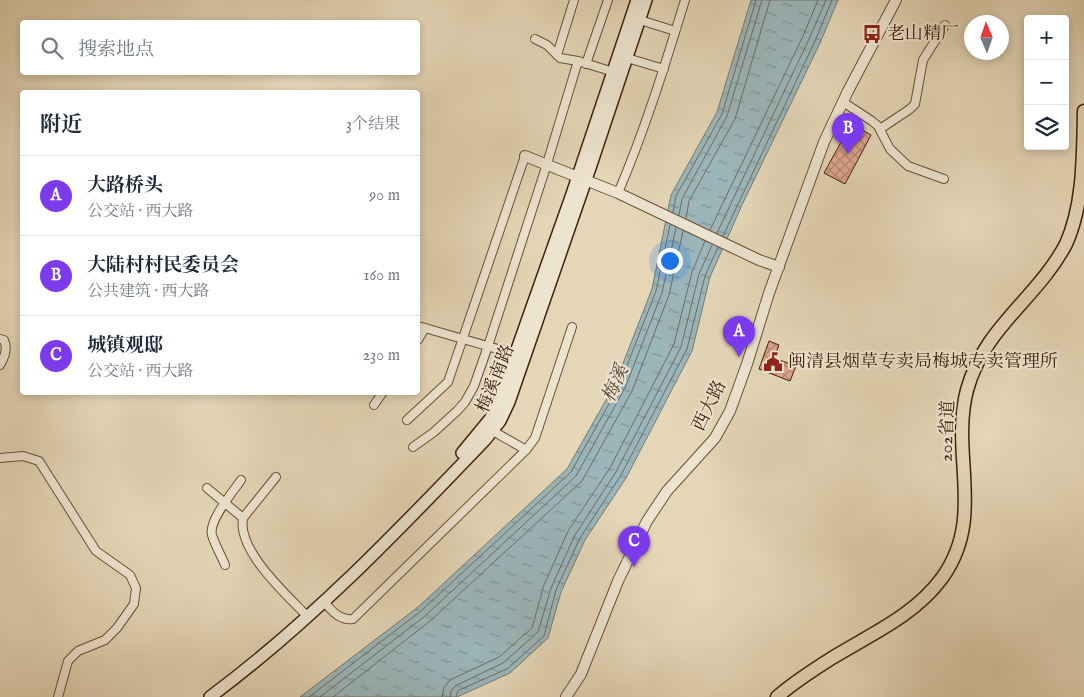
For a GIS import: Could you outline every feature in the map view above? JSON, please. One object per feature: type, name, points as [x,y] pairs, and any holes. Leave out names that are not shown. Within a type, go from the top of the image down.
[{"type":"main road","name":"梅溪南路","points":[[201,697],[324,602],[382,546],[493,431],[509,402],[617,73],[637,0]]},
{"type":"main road","name":"梅溪南路","points":[[617,73],[627,58],[646,0]]},
{"type":"main road","name":"202省道","points":[[777,697],[813,670],[888,626],[912,609],[938,582],[955,556],[964,529],[964,415],[969,383],[977,363],[991,339],[1053,266],[1072,231],[1082,194],[1084,111]]},
{"type":"main road","name":"梅溪南路","points":[[210,697],[246,670],[306,615],[475,438],[490,419],[582,178]]},
{"type":"street","points":[[557,55],[574,0]]},
{"type":"street","points":[[413,447],[445,422],[465,402],[474,386],[546,164],[582,63],[608,0]]},
{"type":"street","points":[[618,193],[635,153],[676,31],[684,1],[675,0]]},
{"type":"street","name":"西大路","points":[[566,697],[581,674],[618,581],[650,515],[676,480],[709,446],[725,421],[814,169],[843,102],[896,0]]},
{"type":"street","points":[[640,20],[676,31]]},
{"type":"street","points":[[880,129],[915,104],[923,60],[945,25]]},
{"type":"street","points":[[535,39],[547,45],[557,55],[617,73]]},
{"type":"street","points":[[627,58],[664,69]]},
{"type":"street","points":[[843,102],[865,114],[880,129],[890,149],[908,166],[944,179]]},
{"type":"street","points":[[407,420],[448,382],[525,156],[606,187],[759,260],[779,267]]},
{"type":"street","points":[[421,327],[516,354]]},
{"type":"street","points":[[324,602],[335,614],[344,619],[353,620],[526,450],[535,438],[572,327]]},
{"type":"street","points":[[0,339],[4,340],[7,346],[0,365]]},
{"type":"street","points":[[374,405],[381,395]]},
{"type":"street","points":[[493,431],[526,450]]},
{"type":"street","points":[[0,458],[24,456],[39,461],[96,551],[130,575],[136,588],[134,604],[117,628],[105,640],[78,651],[68,661],[58,697]]},
{"type":"street","points":[[276,477],[243,518],[242,530],[258,562],[274,583],[306,615]]},
{"type":"street","points":[[225,565],[211,530],[215,519],[241,480]]},
{"type":"street","points":[[207,488],[243,518]]},
{"type":"water","name":"梅溪","points":[[751,0],[838,0],[820,43],[742,205],[710,277],[692,351],[626,478],[585,540],[561,592],[548,638],[510,673],[457,697],[300,697],[418,607],[567,469],[615,384],[652,289],[671,195],[717,112]]},
{"type":"building","points":[[851,124],[871,135],[845,184],[824,173]]},
{"type":"building","name":"闽清县烟草专卖局梅城专卖管理所","points":[[769,341],[779,345],[774,358],[796,366],[790,381],[759,369]]},
{"type":"place","name":"老山精厂","points":[[872,34]]},
{"type":"place","name":"大陆村村民委员会","points":[[848,154]]},
{"type":"place","name":"大路桥头","points":[[739,357]]},
{"type":"place","name":"闽清县烟草专卖局梅城专卖管理所","points":[[773,362]]},
{"type":"place","name":"城镇观邸","points":[[634,567]]}]
